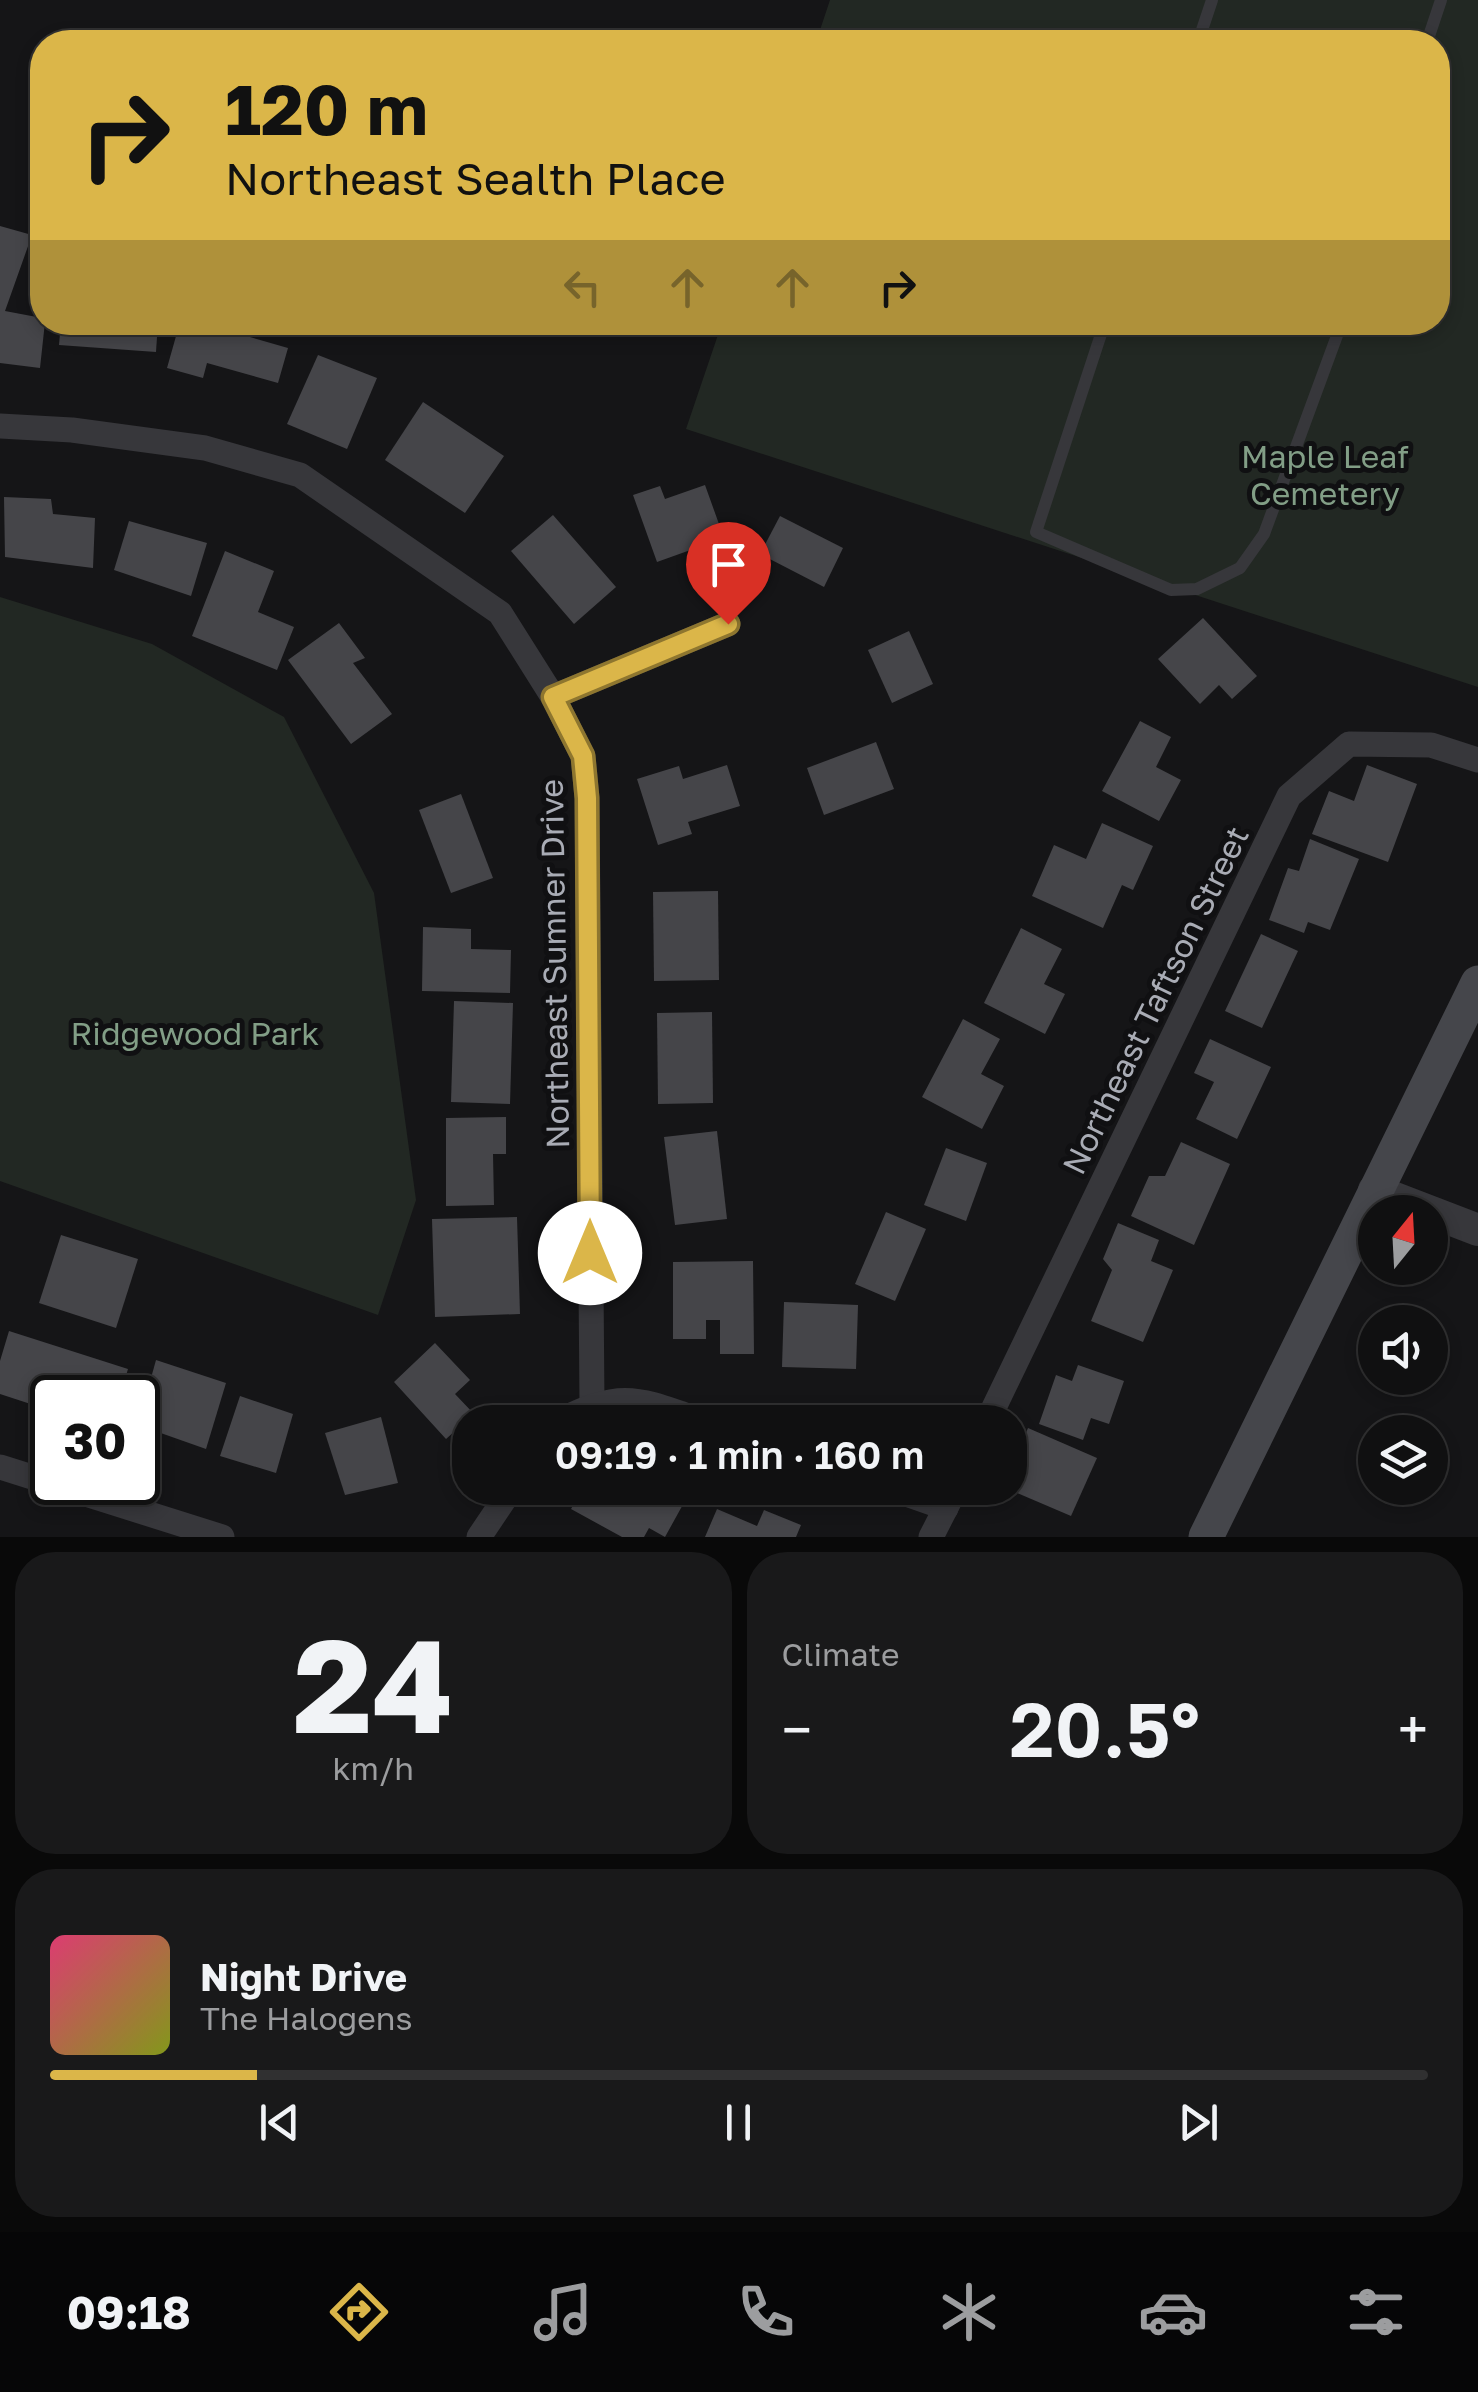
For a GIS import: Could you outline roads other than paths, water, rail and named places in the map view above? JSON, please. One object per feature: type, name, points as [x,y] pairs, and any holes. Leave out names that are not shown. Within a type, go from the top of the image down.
[{"type":"main road","points":[[1206,1537],[1478,983]]},
{"type":"street","name":"Northeast Sumner Drive","points":[[0,426],[72,430],[205,448],[300,475],[500,613],[553,697],[583,756],[587,798],[592,1405]]},
{"type":"street","points":[[553,697],[728,624]]},
{"type":"street","name":"Northeast Taftson Street","points":[[995,1405],[1289,796],[1349,744],[1431,745],[1478,760]]},
{"type":"street","points":[[1374,1190],[1478,1230]]},
{"type":"street","points":[[592,1405],[637,1398],[657,1405]]},
{"type":"street","points":[[0,1467],[222,1537]]},
{"type":"street","points":[[480,1537],[501,1505]]},
{"type":"street","points":[[931,1537],[947,1505]]},
{"type":"lane","points":[[1202,30],[1212,0]]},
{"type":"lane","points":[[1431,30],[1441,0]]},
{"type":"lane","points":[[1102,335],[1036,532],[1171,590],[1198,589],[1240,568],[1264,534],[1337,335]]},
{"type":"park label","name":"Maple Leaf Cemetery","points":[[1325,474]]},
{"type":"park label","name":"Ridgewood Park","points":[[195,1033]]}]
